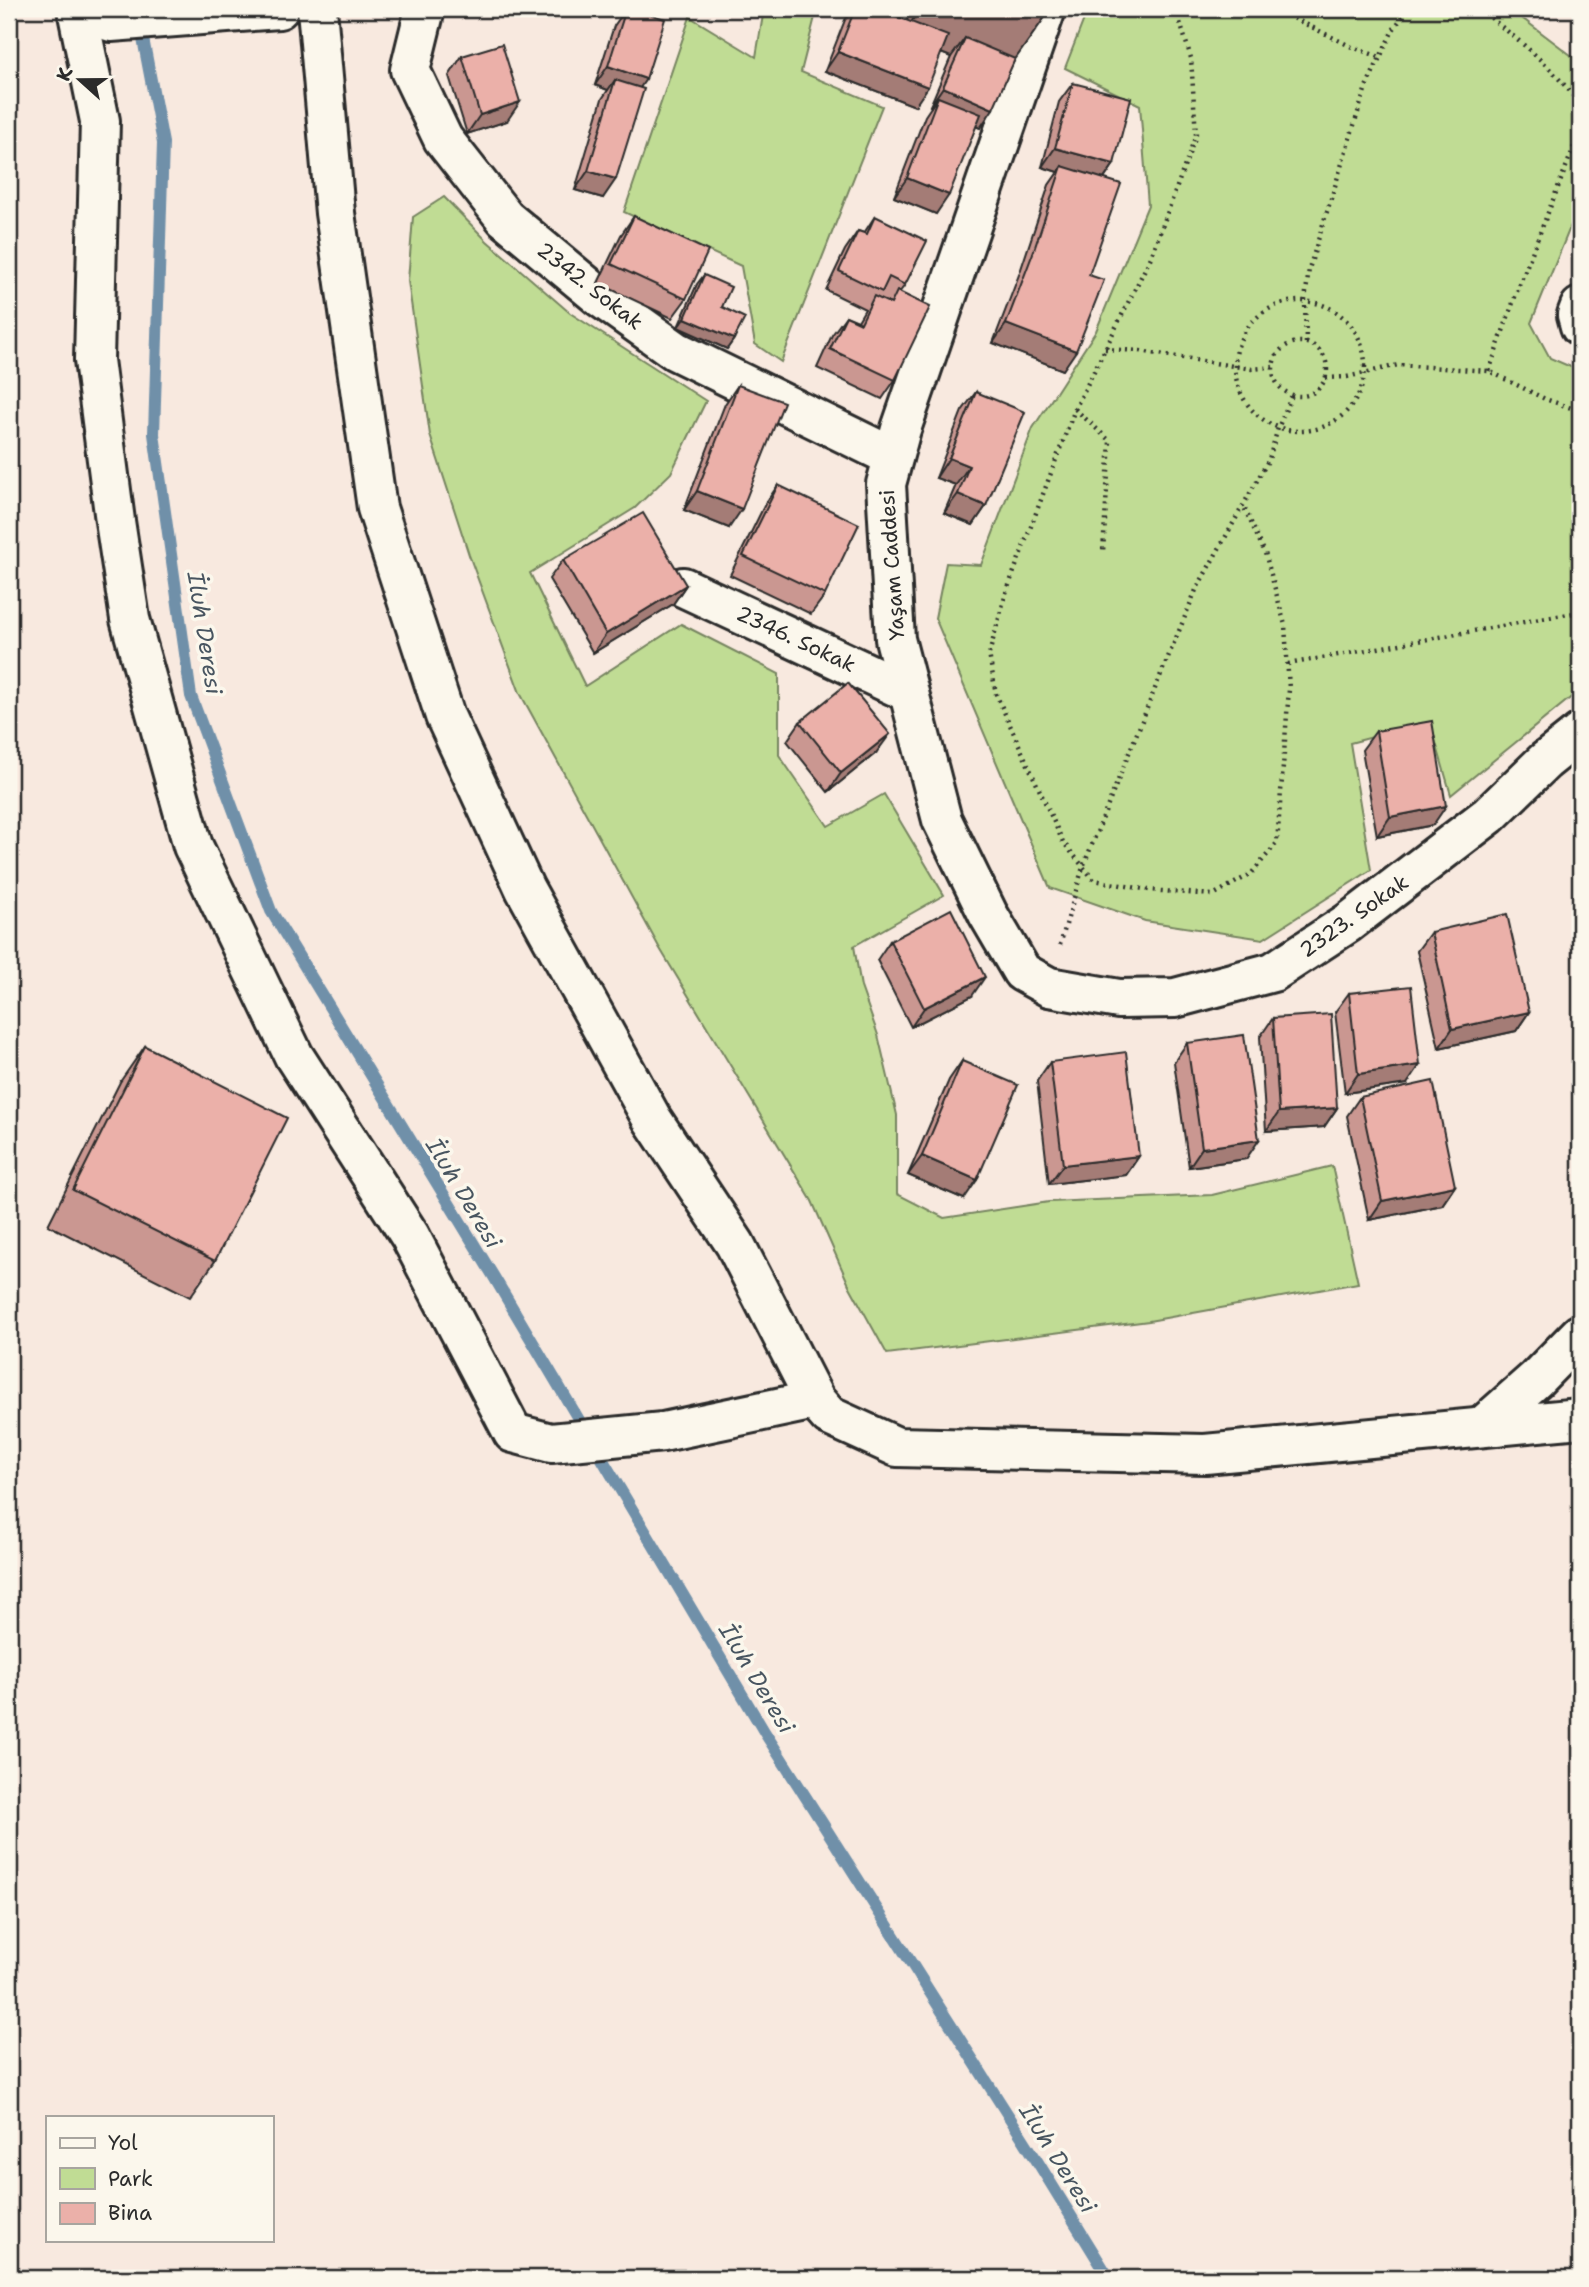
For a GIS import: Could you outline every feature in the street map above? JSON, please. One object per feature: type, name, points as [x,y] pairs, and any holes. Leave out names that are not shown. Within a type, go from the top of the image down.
[{"type":"street","points":[[279,9],[212,13],[89,13],[100,121],[94,360],[130,619],[193,846],[294,1056],[410,1236],[513,1433],[551,1443],[663,1432],[815,1400]]},
{"type":"street","points":[[317,9],[335,213],[377,508],[445,716],[525,889],[652,1119],[734,1244],[815,1400],[829,1416],[897,1447],[1205,1454],[1580,1418]]},
{"type":"street","name":"2342. Sokak","points":[[425,9],[410,70],[443,139],[505,218],[600,298],[676,351],[893,457]]},
{"type":"street","name":"Yaşam Caddesi","points":[[1046,9],[886,484],[895,639],[942,820],[988,914],[1022,972],[1066,990]]},
{"type":"street","points":[[1580,307],[1577,316],[1580,326]]},
{"type":"street","name":"2346. Sokak","points":[[683,587],[908,692]]},
{"type":"street","name":"2323. Sokak","points":[[1066,990],[1119,999],[1175,998],[1273,972],[1348,923],[1489,815],[1545,761],[1580,733]]},
{"type":"street","points":[[1483,1426],[1536,1379],[1580,1334]]},
{"type":"path","points":[[1176,9],[1191,58],[1196,135],[1151,257],[1075,409],[1006,593],[989,654],[996,694],[1063,842],[1094,880],[1149,890],[1213,895],[1251,874],[1277,843],[1289,689],[1285,625],[1265,553],[1243,505]]},
{"type":"path","points":[[1275,9],[1352,47],[1380,57]]},
{"type":"path","points":[[1306,343],[1305,300],[1309,269],[1366,87],[1393,30],[1408,9]]},
{"type":"path","points":[[1480,9],[1532,52],[1571,92],[1580,106]]},
{"type":"path","points":[[1489,371],[1520,283],[1580,132]]},
{"type":"path","points":[[1305,300],[1326,305],[1343,316],[1357,332],[1364,352],[1366,373],[1360,392],[1350,409],[1335,422],[1298,432],[1278,428],[1260,418],[1246,404],[1237,386],[1235,366],[1238,344],[1249,325],[1264,311],[1284,302],[1305,300]]},
{"type":"path","points":[[1306,343],[1314,346],[1326,360],[1326,378],[1308,395],[1292,395],[1278,384],[1273,367],[1275,358],[1288,345],[1306,343]]},
{"type":"path","points":[[1105,349],[1140,351],[1252,369],[1273,367]]},
{"type":"path","points":[[1326,378],[1347,377],[1398,365],[1489,371],[1545,398],[1580,411]]},
{"type":"path","points":[[1066,990],[1083,867],[1196,590],[1269,459],[1292,395]]},
{"type":"path","points":[[1075,409],[1110,441],[1103,552]]},
{"type":"path","points":[[1287,664],[1580,612]]},
{"type":"green space","points":[[764,9],[817,9],[801,72],[882,106],[781,362],[755,344],[741,266],[624,212],[690,17],[756,57]]},
{"type":"green space","points":[[1088,9],[1510,9],[1580,62],[1580,203],[1531,323],[1550,358],[1580,371],[1580,690],[1451,795],[1430,722],[1350,743],[1371,870],[1263,939],[1145,921],[1050,888],[935,618],[946,563],[981,565],[1033,428],[1096,331],[1148,205],[1140,105],[1065,68]]},
{"type":"green space","points":[[444,197],[487,241],[570,313],[706,401],[671,473],[635,508],[530,573],[585,686],[681,624],[779,674],[779,755],[828,826],[884,794],[944,895],[854,946],[861,987],[878,1035],[897,1115],[897,1194],[944,1218],[1049,1202],[1212,1195],[1332,1166],[1358,1283],[1149,1321],[887,1354],[849,1285],[812,1201],[659,947],[520,693],[469,555],[430,435],[408,281],[413,217]]},
{"type":"building","points":[[626,9],[665,19],[646,79],[608,66]]},
{"type":"building","points":[[855,9],[877,9],[948,36],[928,87],[838,52]]},
{"type":"building","points":[[1026,9],[1048,9],[1045,17]]},
{"type":"building","points":[[965,38],[1015,59],[993,109],[943,87]]},
{"type":"building","points":[[502,44],[520,102],[480,115],[462,56]]},
{"type":"building","points":[[615,80],[644,89],[616,179],[588,171]]},
{"type":"building","points":[[1073,83],[1131,98],[1114,164],[1055,148]]},
{"type":"building","points":[[938,97],[981,114],[949,195],[907,178]]},
{"type":"building","points":[[1062,166],[1121,184],[1089,275],[1104,280],[1076,351],[1006,324]]},
{"type":"building","points":[[634,216],[708,251],[686,299],[611,264]]},
{"type":"building","points":[[875,216],[927,241],[905,285],[889,277],[882,292],[839,271],[858,231],[867,234]]},
{"type":"building","points":[[704,275],[731,287],[722,307],[745,318],[734,339],[685,318]]},
{"type":"building","points":[[897,291],[930,307],[895,380],[830,349],[846,316],[861,323],[874,296],[891,304]]},
{"type":"building","points":[[738,385],[784,402],[742,509],[697,491]]},
{"type":"building","points":[[976,392],[1025,412],[986,506],[958,494],[969,466],[949,458]]},
{"type":"building","points":[[778,485],[859,524],[825,595],[743,556]]},
{"type":"building","points":[[643,513],[686,585],[606,634],[563,560]]},
{"type":"building","points":[[848,683],[890,734],[841,773],[800,722]]},
{"type":"building","points":[[1432,721],[1446,806],[1390,817],[1376,731]]},
{"type":"building","points":[[951,909],[985,977],[924,1008],[890,941]]},
{"type":"building","points":[[1507,914],[1529,1012],[1452,1029],[1431,932]]},
{"type":"building","points":[[1411,986],[1420,1065],[1358,1074],[1349,993]]},
{"type":"building","points":[[1331,1014],[1337,1108],[1279,1112],[1273,1018]]},
{"type":"building","points":[[1244,1035],[1259,1140],[1202,1148],[1187,1043]]},
{"type":"building","points":[[145,1046],[287,1118],[215,1261],[73,1190]]},
{"type":"building","points":[[1126,1052],[1139,1156],[1063,1165],[1050,1062]]},
{"type":"building","points":[[962,1061],[1018,1085],[977,1180],[922,1156]]},
{"type":"building","points":[[1433,1081],[1455,1186],[1382,1201],[1360,1097]]},
{"type":"waterway","name":"İluh Deresi","points":[[140,23],[163,143],[154,434],[191,696],[271,911],[494,1277],[765,1733],[1109,2278]]}]
